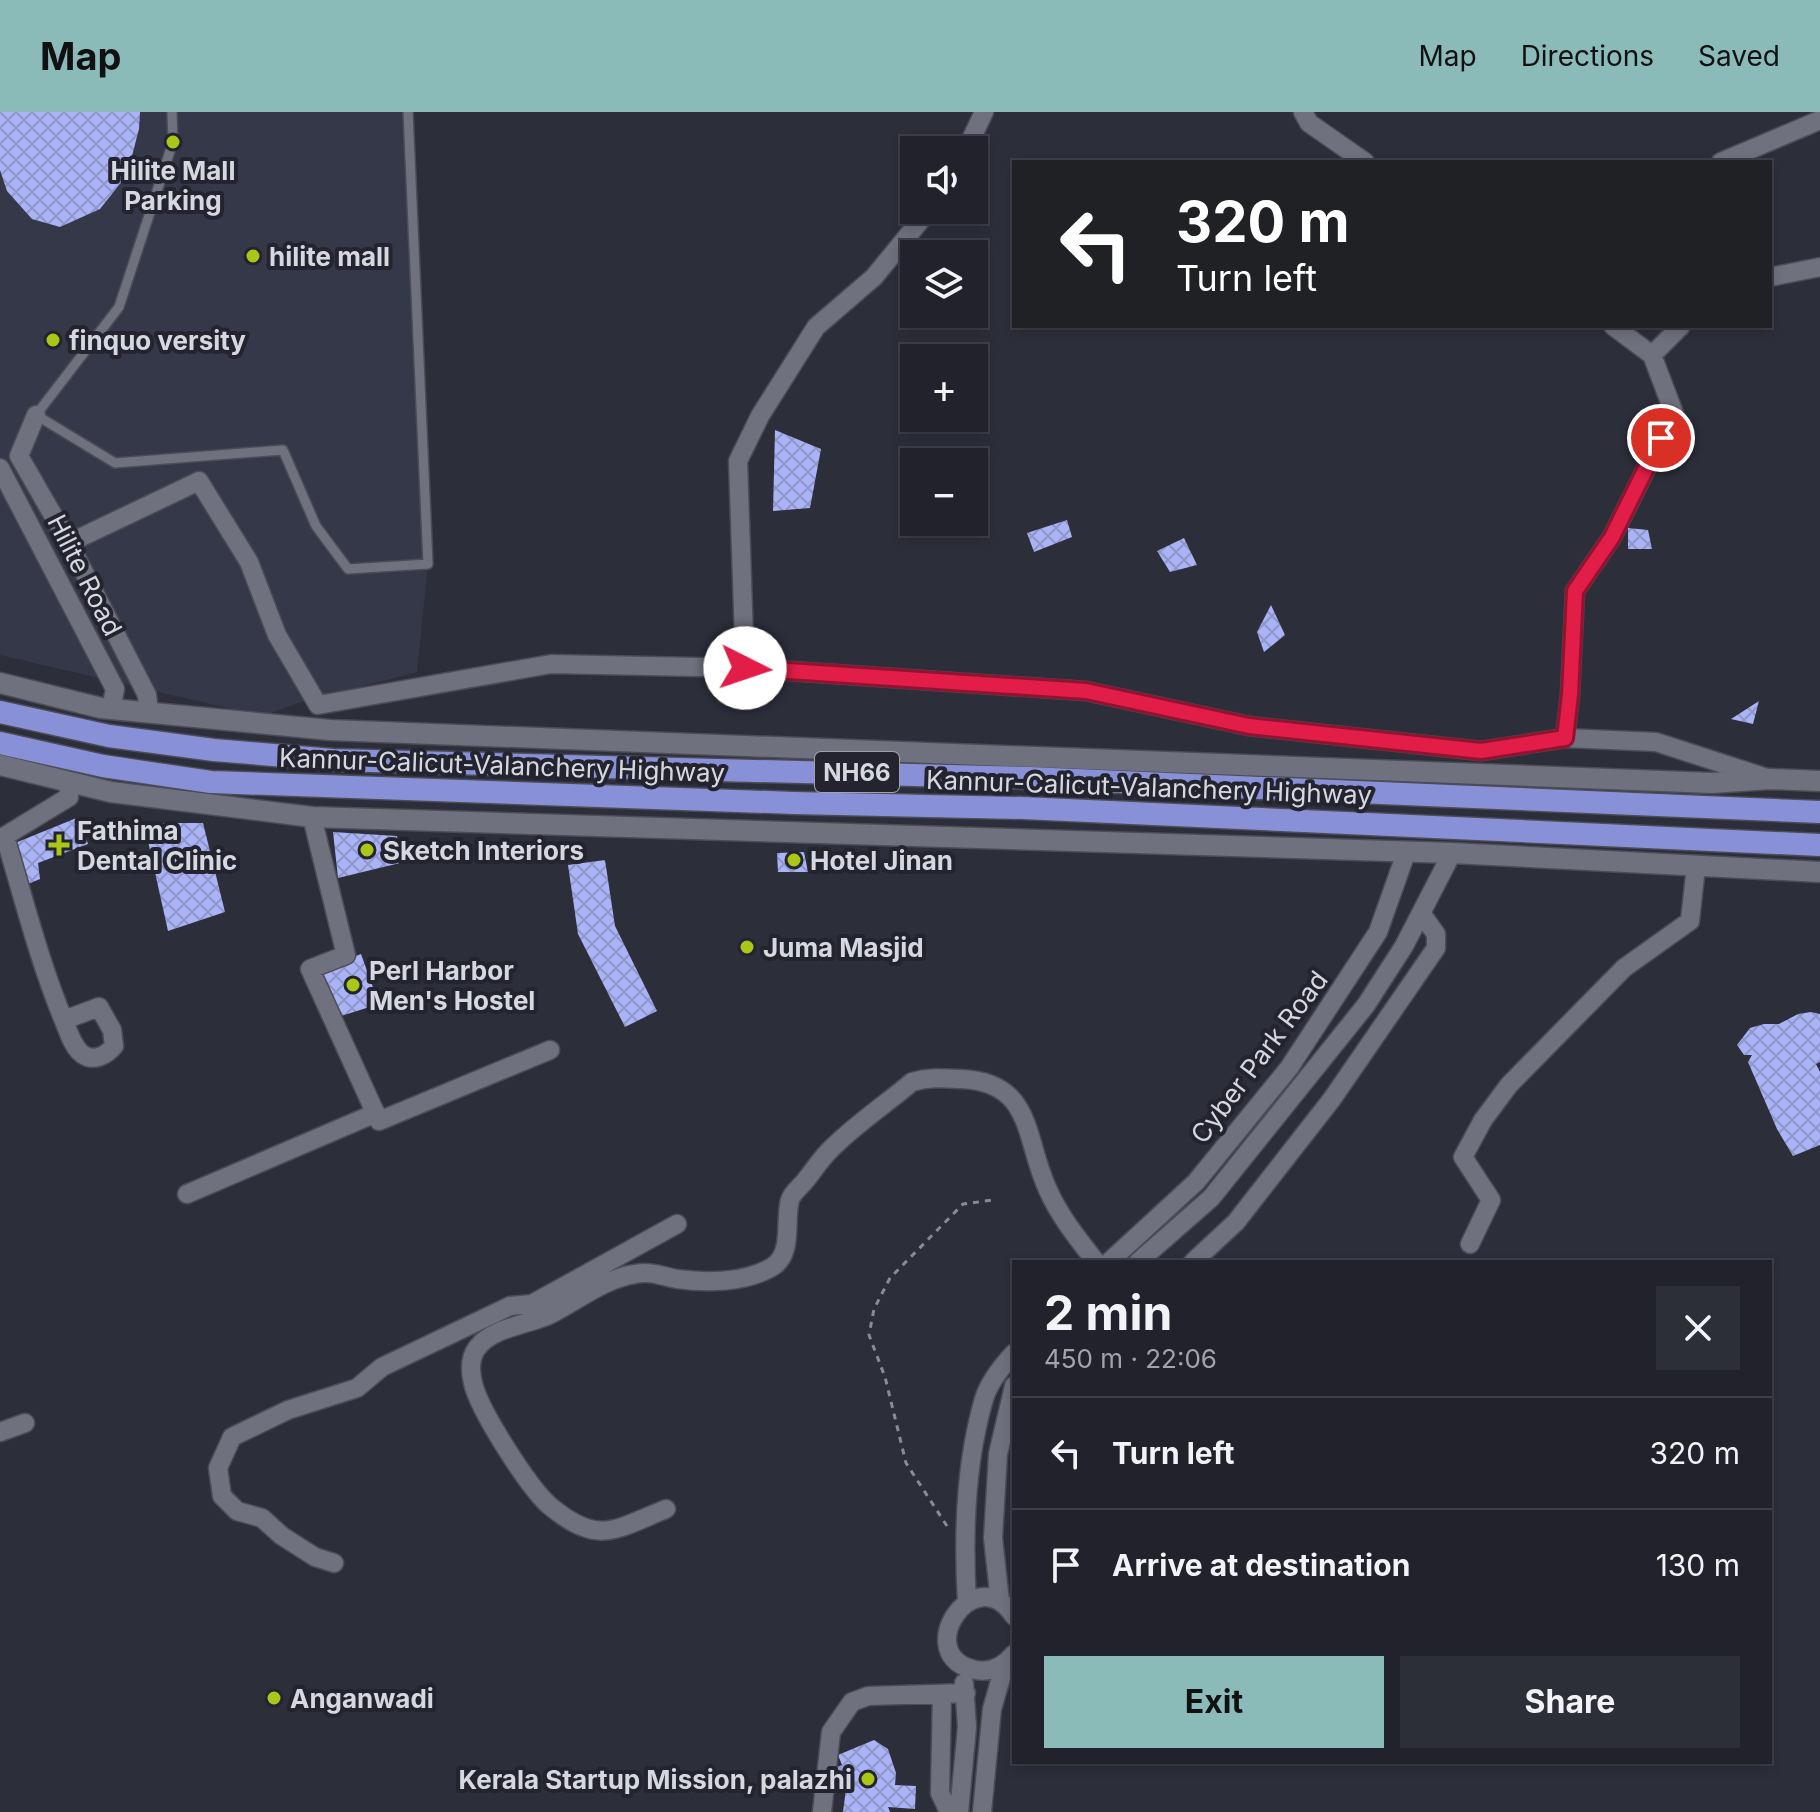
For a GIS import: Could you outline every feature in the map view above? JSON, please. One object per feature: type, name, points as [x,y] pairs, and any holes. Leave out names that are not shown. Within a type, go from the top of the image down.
[{"type":"highway","name":"NH66","points":[[0,712],[109,736],[214,750],[333,760],[1013,777],[1820,812]]},
{"type":"highway","name":"Kannur-Calicut-Valanchery Highway","points":[[0,743],[103,766],[211,782],[778,803],[1023,808],[1820,845]]},
{"type":"street","points":[[973,136],[984,112]]},
{"type":"street","points":[[1303,112],[1309,123],[1362,160]]},
{"type":"street","points":[[1726,160],[1820,120]]},
{"type":"street","points":[[745,668],[738,461],[760,416],[816,327],[874,277],[918,224]]},
{"type":"street","points":[[1772,277],[1820,267]]},
{"type":"street","points":[[1565,738],[1575,591],[1612,537],[1674,413],[1652,355],[1616,328]]},
{"type":"street","points":[[1652,355],[1679,328]]},
{"type":"street","points":[[36,415],[19,456],[69,543],[147,695],[149,713]]},
{"type":"street","name":"Hilite Road","points":[[0,468],[115,689],[111,709]]},
{"type":"street","points":[[69,543],[199,481],[249,562],[277,635],[318,705],[551,664],[745,668],[1086,691],[1249,726],[1481,751],[1565,738],[1656,742],[1770,779]]},
{"type":"street","points":[[0,683],[111,709],[330,730],[1712,783],[1770,779],[1820,781]]},
{"type":"street","points":[[0,765],[111,792],[312,817],[1452,853],[1820,872]]},
{"type":"street","points":[[64,1020],[33,939],[2,838],[69,797],[69,782]]},
{"type":"street","points":[[312,817],[346,955],[310,969],[379,1121],[550,1050]]},
{"type":"street","name":"Cyber Park Road","points":[[1111,1260],[1196,1182],[1289,1068],[1347,984],[1378,932],[1406,853]]},
{"type":"street","points":[[1140,1260],[1211,1198],[1366,1005],[1404,946],[1452,853]]},
{"type":"street","points":[[1470,1244],[1491,1200],[1463,1157],[1483,1120],[1509,1085],[1624,968],[1690,921],[1696,866]]},
{"type":"street","points":[[1195,1260],[1236,1222],[1322,1111],[1436,948],[1436,934],[1421,913]]},
{"type":"street","points":[[334,1563],[315,1557],[282,1536],[262,1518],[237,1511],[222,1496],[218,1468],[232,1437],[288,1410],[357,1388],[382,1367],[510,1306],[532,1304],[603,1276],[653,1272],[675,1279],[728,1279],[747,1277],[771,1268],[783,1255],[790,1221],[790,1198],[831,1148],[912,1082],[928,1077],[982,1080],[1003,1089],[1021,1111],[1047,1188],[1073,1234],[1094,1260]]},
{"type":"street","points":[[187,1194],[376,1113]]},
{"type":"street","points":[[666,1509],[613,1529],[592,1531],[572,1524],[546,1502],[497,1434],[473,1386],[470,1364],[478,1347],[499,1332],[550,1315],[677,1224]]},
{"type":"street","points":[[967,1602],[964,1553],[971,1468],[985,1397],[1001,1367],[1012,1355]]},
{"type":"street","points":[[1012,1394],[998,1454],[993,1538],[1000,1601],[1012,1614]]},
{"type":"street","points":[[0,1432],[25,1423]]},
{"type":"street","points":[[1000,1601],[979,1599],[967,1602],[950,1619],[947,1631],[952,1654],[970,1669],[994,1670],[1009,1659]]},
{"type":"street","points":[[982,1812],[992,1709],[1009,1659]]},
{"type":"street","points":[[959,1812],[967,1727],[966,1693],[960,1663]]},
{"type":"street","points":[[822,1812],[831,1732],[852,1702],[868,1696],[966,1693]]},
{"type":"street","points":[[942,1694],[940,1793],[949,1812]]},
{"type":"lane","points":[[172,112],[173,142],[119,307],[36,415],[115,463],[283,450],[316,526],[348,569],[428,564],[408,112]]},
{"type":"path","points":[[948,1527],[906,1463],[885,1377],[869,1335],[874,1309],[890,1278],[963,1204],[993,1200]]},
{"type":"shaded area","points":[[0,112],[408,112],[428,564],[417,672],[301,702],[263,716],[0,655]]},
{"type":"building","points":[[0,112],[140,112],[139,129],[127,175],[100,209],[60,227],[32,219],[7,191],[0,170]]},
{"type":"building","points":[[775,430],[821,449],[810,508],[773,511]]},
{"type":"building","points":[[1067,520],[1072,537],[1034,552],[1027,533]]},
{"type":"building","points":[[1628,528],[1648,530],[1652,549],[1628,549]]},
{"type":"building","points":[[1184,538],[1197,565],[1170,572],[1157,551]]},
{"type":"building","points":[[1271,605],[1285,635],[1264,652],[1257,632]]},
{"type":"building","points":[[1759,701],[1753,724],[1731,719]]},
{"type":"building","points":[[79,817],[88,844],[38,863],[40,879],[28,884],[15,843]]},
{"type":"building","points":[[144,823],[203,823],[225,912],[168,931]]},
{"type":"building","name":"Sketch Interiors","points":[[333,832],[397,836],[400,863],[338,878]]},
{"type":"building","points":[[804,852],[808,872],[778,872],[777,853]]},
{"type":"building","points":[[605,860],[615,926],[657,1011],[625,1027],[578,934],[568,865]]},
{"type":"building","points":[[361,954],[379,1004],[338,1017],[319,969]]},
{"type":"building","points":[[1798,1014],[1820,1014],[1820,1062],[1816,1064],[1820,1072],[1820,1145],[1793,1156],[1777,1129],[1748,1062],[1752,1055],[1744,1055],[1737,1045],[1750,1028],[1779,1024]]},
{"type":"building","name":"Kerala Startup Mission, palazhi","points":[[874,1740],[888,1749],[896,1773],[895,1785],[916,1786],[915,1809],[888,1807],[890,1812],[843,1812],[846,1789],[837,1767],[842,1765],[838,1755]]},
{"type":"place","name":"Hilite Mall Parking","points":[[173,142]]},
{"type":"place","name":"hilite mall","points":[[253,256]]},
{"type":"place","name":"finquo versity","points":[[53,340]]},
{"type":"place","name":"Fathima Dental Clinic","points":[[59,845]]},
{"type":"place","name":"Sketch Interiors","points":[[367,850]]},
{"type":"place","name":"Hotel Jinan","points":[[794,860]]},
{"type":"place","name":"Juma Masjid","points":[[747,947]]},
{"type":"place","name":"Perl Harbor Men's Hostel","points":[[353,985]]},
{"type":"place","name":"Anganwadi","points":[[274,1698]]},
{"type":"place","name":"Kerala Startup Mission, palazhi","points":[[868,1779]]},
{"type":"route","points":[[745,668],[1086,691],[1249,726],[1481,751],[1565,738],[1574,643],[1575,591],[1612,537],[1661,438]]}]
